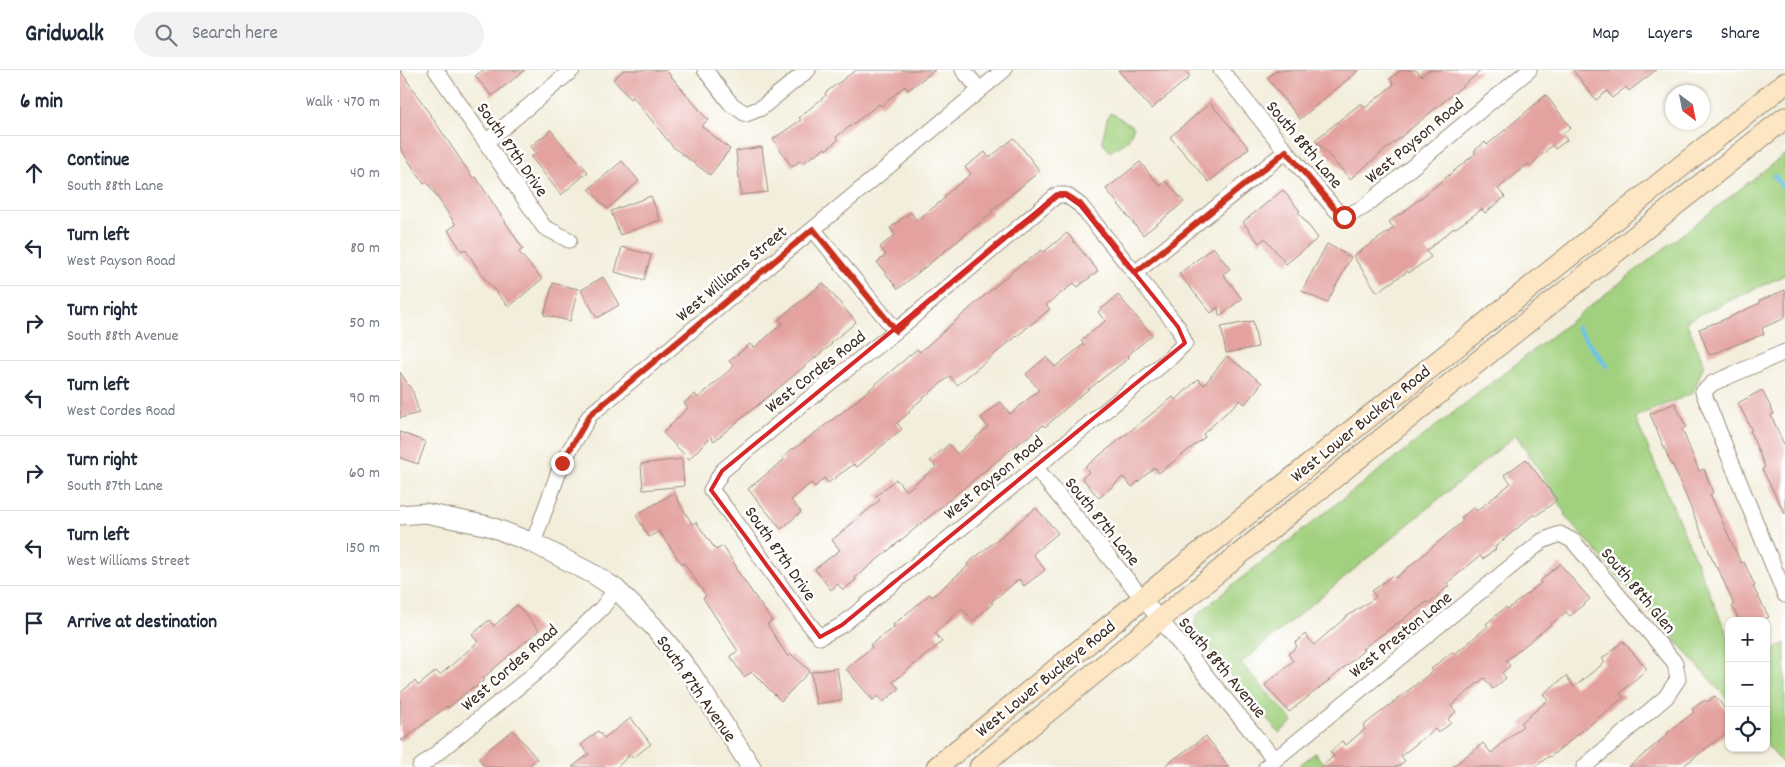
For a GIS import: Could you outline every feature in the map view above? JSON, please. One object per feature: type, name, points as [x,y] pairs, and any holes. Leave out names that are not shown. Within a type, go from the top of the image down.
[{"type":"main road","name":"West Lower Buckeye Road","points":[[937,767],[1142,599],[1785,83]]},
{"type":"main road","name":"West Lower Buckeye Road","points":[[980,767],[1536,315],[1785,118]]},
{"type":"street","name":"South 87th Drive","points":[[436,70],[544,227],[569,240]]},
{"type":"street","points":[[486,142],[572,70]]},
{"type":"street","points":[[705,70],[732,104],[746,114],[761,108],[808,70]]},
{"type":"street","points":[[963,70],[979,89]]},
{"type":"street","name":"West Williams Street","points":[[533,543],[562,463],[590,415],[1004,70]]},
{"type":"street","name":"West Payson Road","points":[[1344,217],[1364,207],[1529,70]]},
{"type":"street","name":"South 88th Lane","points":[[1223,71],[1286,151],[1334,208],[1344,217]]},
{"type":"street","points":[[1135,273],[1286,151]]},
{"type":"street","name":"West Cordes Road","points":[[711,490],[722,471],[800,406],[896,331],[1057,195],[1066,195],[1080,204],[1135,273]]},
{"type":"street","points":[[813,229],[896,331]]},
{"type":"street","name":"West Payson Road","points":[[820,637],[842,625],[1186,343],[1178,327],[1135,273]]},
{"type":"street","points":[[1785,352],[1713,383],[1703,392],[1785,595]]},
{"type":"street","name":"South 87th Lane","points":[[1035,467],[1142,599]]},
{"type":"street","name":"South 87th Drive","points":[[711,490],[732,514],[820,637]]},
{"type":"street","name":"South 87th Avenue","points":[[400,515],[425,513],[489,526],[533,543],[595,575],[616,589],[653,626],[690,672],[751,767]]},
{"type":"street","name":"South 88th Glen","points":[[1560,534],[1573,541],[1675,663],[1678,678],[1666,697],[1584,767]]},
{"type":"street","name":"West Preston Lane","points":[[1271,763],[1542,541],[1560,534]]},
{"type":"street","name":"West Cordes Road","points":[[420,767],[539,670],[602,608],[616,589]]},
{"type":"street","name":"South 88th Avenue","points":[[1142,599],[1271,763]]},
{"type":"highlighted area","points":[[1057,195],[1066,195],[1080,205],[1178,327],[1185,343],[842,625],[820,637],[711,490],[722,471]]},
{"type":"green space","points":[[1110,113],[1134,127],[1128,140],[1110,152],[1102,141]]},
{"type":"green space","points":[[1785,154],[1785,275],[1686,321],[1704,364],[1693,393],[1635,417],[1725,630],[1725,696],[1567,518],[1557,498],[1516,435],[1241,663],[1293,721],[1279,733],[1193,630],[1197,615],[1226,590]]},
{"type":"green space","points":[[1785,643],[1785,766],[1770,749],[1770,652]]},
{"type":"green space","points":[[1315,753],[1326,767],[1297,767]]},
{"type":"building","points":[[400,70],[473,178],[476,177],[523,249],[519,252],[542,279],[509,307],[484,278],[465,249],[462,251],[448,230],[456,225],[427,182],[424,184],[400,148]]},
{"type":"building","points":[[483,70],[525,70],[492,96],[475,76]]},
{"type":"building","points":[[624,70],[666,70],[708,120],[701,126],[730,149],[710,175],[673,147],[632,96],[630,99],[613,79]]},
{"type":"building","points":[[856,70],[935,70],[908,90],[905,86],[881,106],[879,104],[836,137],[838,140],[826,150],[825,148],[803,163],[801,160],[792,167],[773,139],[801,120],[799,118],[826,95],[825,93]]},
{"type":"building","points":[[1118,70],[1185,70],[1190,77],[1151,109]]},
{"type":"building","points":[[1277,70],[1359,70],[1300,119],[1267,78]]},
{"type":"building","points":[[1401,70],[1416,70],[1421,76],[1429,70],[1482,70],[1350,179],[1315,140],[1361,103],[1365,108],[1394,84],[1390,79]]},
{"type":"building","points":[[1573,70],[1656,70],[1629,91],[1626,87],[1612,98],[1607,91],[1596,100]]},
{"type":"building","points":[[1546,95],[1571,128],[1562,134],[1567,140],[1555,149],[1552,145],[1530,166],[1528,164],[1498,189],[1505,197],[1485,213],[1482,209],[1455,227],[1426,251],[1431,257],[1377,292],[1353,256],[1394,228],[1389,222],[1476,153],[1474,151],[1485,142],[1487,145]]},
{"type":"building","points":[[1210,103],[1249,148],[1209,182],[1170,137]]},
{"type":"building","points":[[551,130],[570,154],[588,172],[561,195],[531,157],[536,153],[531,146]]},
{"type":"building","points":[[1014,138],[1040,171],[991,211],[992,213],[898,289],[877,262],[886,255],[880,247],[895,235],[890,228],[911,212],[917,221],[971,174],[965,167],[985,152],[989,158]]},
{"type":"building","points":[[762,147],[768,192],[741,195],[736,151]]},
{"type":"building","points":[[622,161],[639,181],[607,209],[589,189]]},
{"type":"building","points":[[1140,162],[1160,186],[1166,181],[1184,202],[1143,235],[1106,189]]},
{"type":"building","points":[[1283,190],[1318,238],[1286,264],[1265,238],[1259,243],[1243,222]]},
{"type":"building","points":[[651,196],[660,220],[620,235],[611,211]]},
{"type":"building","points":[[1067,233],[1098,271],[1078,287],[1074,283],[1046,305],[1050,309],[957,385],[950,376],[909,410],[910,412],[897,423],[902,429],[857,467],[854,464],[828,483],[824,478],[815,487],[811,483],[791,500],[801,512],[781,529],[748,489],[784,460],[782,458],[793,448],[849,407],[917,349],[920,352],[1015,269],[1042,250],[1044,252]]},
{"type":"building","points":[[1327,244],[1351,257],[1327,303],[1302,291]]},
{"type":"building","points":[[622,247],[651,255],[644,280],[615,272]]},
{"type":"building","points":[[1213,247],[1230,269],[1223,274],[1242,299],[1219,316],[1218,307],[1211,313],[1179,274]]},
{"type":"building","points":[[603,277],[619,305],[597,318],[581,290]]},
{"type":"building","points":[[553,283],[578,289],[570,321],[544,315]]},
{"type":"building","points":[[823,283],[856,322],[714,441],[711,437],[689,459],[663,433],[688,408],[684,403],[695,394],[698,398],[734,366],[729,361],[750,344],[754,348],[783,323],[779,319]]},
{"type":"building","points":[[1785,290],[1785,318],[1762,328],[1764,334],[1709,355],[1699,329],[1728,318],[1760,303],[1759,301]]},
{"type":"building","points":[[1118,295],[1152,335],[1127,356],[1129,358],[1081,395],[1045,427],[1043,425],[1009,451],[855,578],[856,580],[843,590],[838,584],[831,590],[815,569],[840,550],[832,540],[880,500],[876,496],[896,479],[906,491],[936,467],[930,461],[949,444],[957,454],[988,427],[981,418],[1001,402],[1010,414],[1039,390],[1026,374],[1046,357],[1055,367],[1084,344],[1081,341],[1105,321],[1098,312]]},
{"type":"building","points":[[1253,321],[1258,347],[1226,353],[1221,327]]},
{"type":"building","points":[[1227,356],[1262,383],[1245,404],[1240,400],[1203,434],[1205,437],[1159,473],[1155,467],[1132,487],[1123,477],[1099,498],[1082,478],[1089,472],[1085,467],[1173,397],[1176,400],[1198,379],[1204,385]]},
{"type":"building","points":[[400,372],[413,392],[419,413],[400,418]]},
{"type":"building","points":[[1762,390],[1774,414],[1771,415],[1785,447],[1785,514],[1762,469],[1765,467],[1750,431],[1752,430],[1738,403]]},
{"type":"building","points":[[1675,403],[1686,427],[1682,429],[1699,471],[1704,469],[1713,493],[1710,494],[1741,563],[1744,562],[1755,586],[1753,587],[1769,617],[1738,617],[1650,414]]},
{"type":"building","points":[[400,432],[426,442],[418,464],[400,458]]},
{"type":"building","points":[[682,459],[684,486],[643,490],[641,464]]},
{"type":"building","points":[[1526,459],[1557,500],[1536,516],[1534,514],[1483,559],[1480,556],[1447,583],[1449,586],[1429,603],[1427,602],[1362,649],[1364,650],[1338,673],[1289,712],[1265,685],[1293,661],[1288,654],[1297,647],[1295,643],[1305,634],[1314,645],[1346,617],[1376,597],[1372,591],[1393,575],[1396,578],[1463,521],[1461,518],[1474,507],[1477,511],[1511,483],[1504,475]]},
{"type":"building","points":[[674,493],[692,524],[696,522],[716,550],[723,546],[736,569],[772,621],[767,624],[788,657],[791,654],[810,671],[781,701],[752,672],[744,677],[730,656],[738,651],[703,598],[706,596],[684,563],[682,564],[659,531],[649,537],[636,515]]},
{"type":"building","points":[[1036,508],[1058,533],[1033,554],[1045,570],[1024,586],[1019,579],[991,602],[993,603],[973,621],[962,608],[935,633],[942,642],[893,682],[899,689],[883,702],[878,696],[873,700],[846,669],[872,647],[870,645],[894,627],[893,625],[930,594],[932,597],[968,566],[967,564]]},
{"type":"building","points":[[1560,564],[1590,599],[1570,616],[1566,612],[1506,661],[1510,666],[1502,673],[1506,678],[1493,689],[1484,678],[1451,706],[1456,712],[1448,719],[1451,723],[1438,733],[1435,729],[1401,756],[1405,761],[1397,767],[1321,767],[1334,756],[1330,752],[1342,741],[1346,745],[1365,729],[1363,726],[1433,671],[1431,669],[1452,652],[1455,654],[1488,626],[1486,624],[1506,607],[1508,609],[1541,583],[1540,581]]},
{"type":"building","points":[[517,605],[539,630],[483,678],[484,680],[474,689],[473,687],[448,708],[447,706],[400,742],[400,693],[415,681],[418,686],[436,671],[440,675],[478,642],[472,635],[489,620],[494,626]]},
{"type":"building","points":[[1623,641],[1647,669],[1620,693],[1624,697],[1550,757],[1535,767],[1452,767],[1483,743],[1491,753],[1523,726],[1521,723],[1548,700],[1543,694],[1566,676],[1574,687],[1605,662],[1602,659]]},
{"type":"building","points":[[837,668],[842,700],[816,704],[811,672]]},
{"type":"building","points":[[1715,696],[1725,709],[1725,734],[1682,767],[1629,767],[1694,712],[1692,709],[1705,700],[1707,702]]},
{"type":"building","points":[[631,718],[651,744],[633,758],[630,755],[617,767],[572,767],[589,754],[581,745],[598,731],[604,738]]},
{"type":"building","points":[[513,730],[537,759],[527,767],[485,767],[478,758]]},
{"type":"building","points":[[1206,736],[1229,767],[1163,767]]},
{"type":"waterway","points":[[1774,176],[1785,189]]},
{"type":"waterway","points":[[1577,328],[1607,366]]},
{"type":"route","points":[[562,463],[590,415],[813,229],[896,331],[1057,195],[1066,195],[1080,204],[1135,273],[1286,151],[1334,208],[1344,217]]}]
